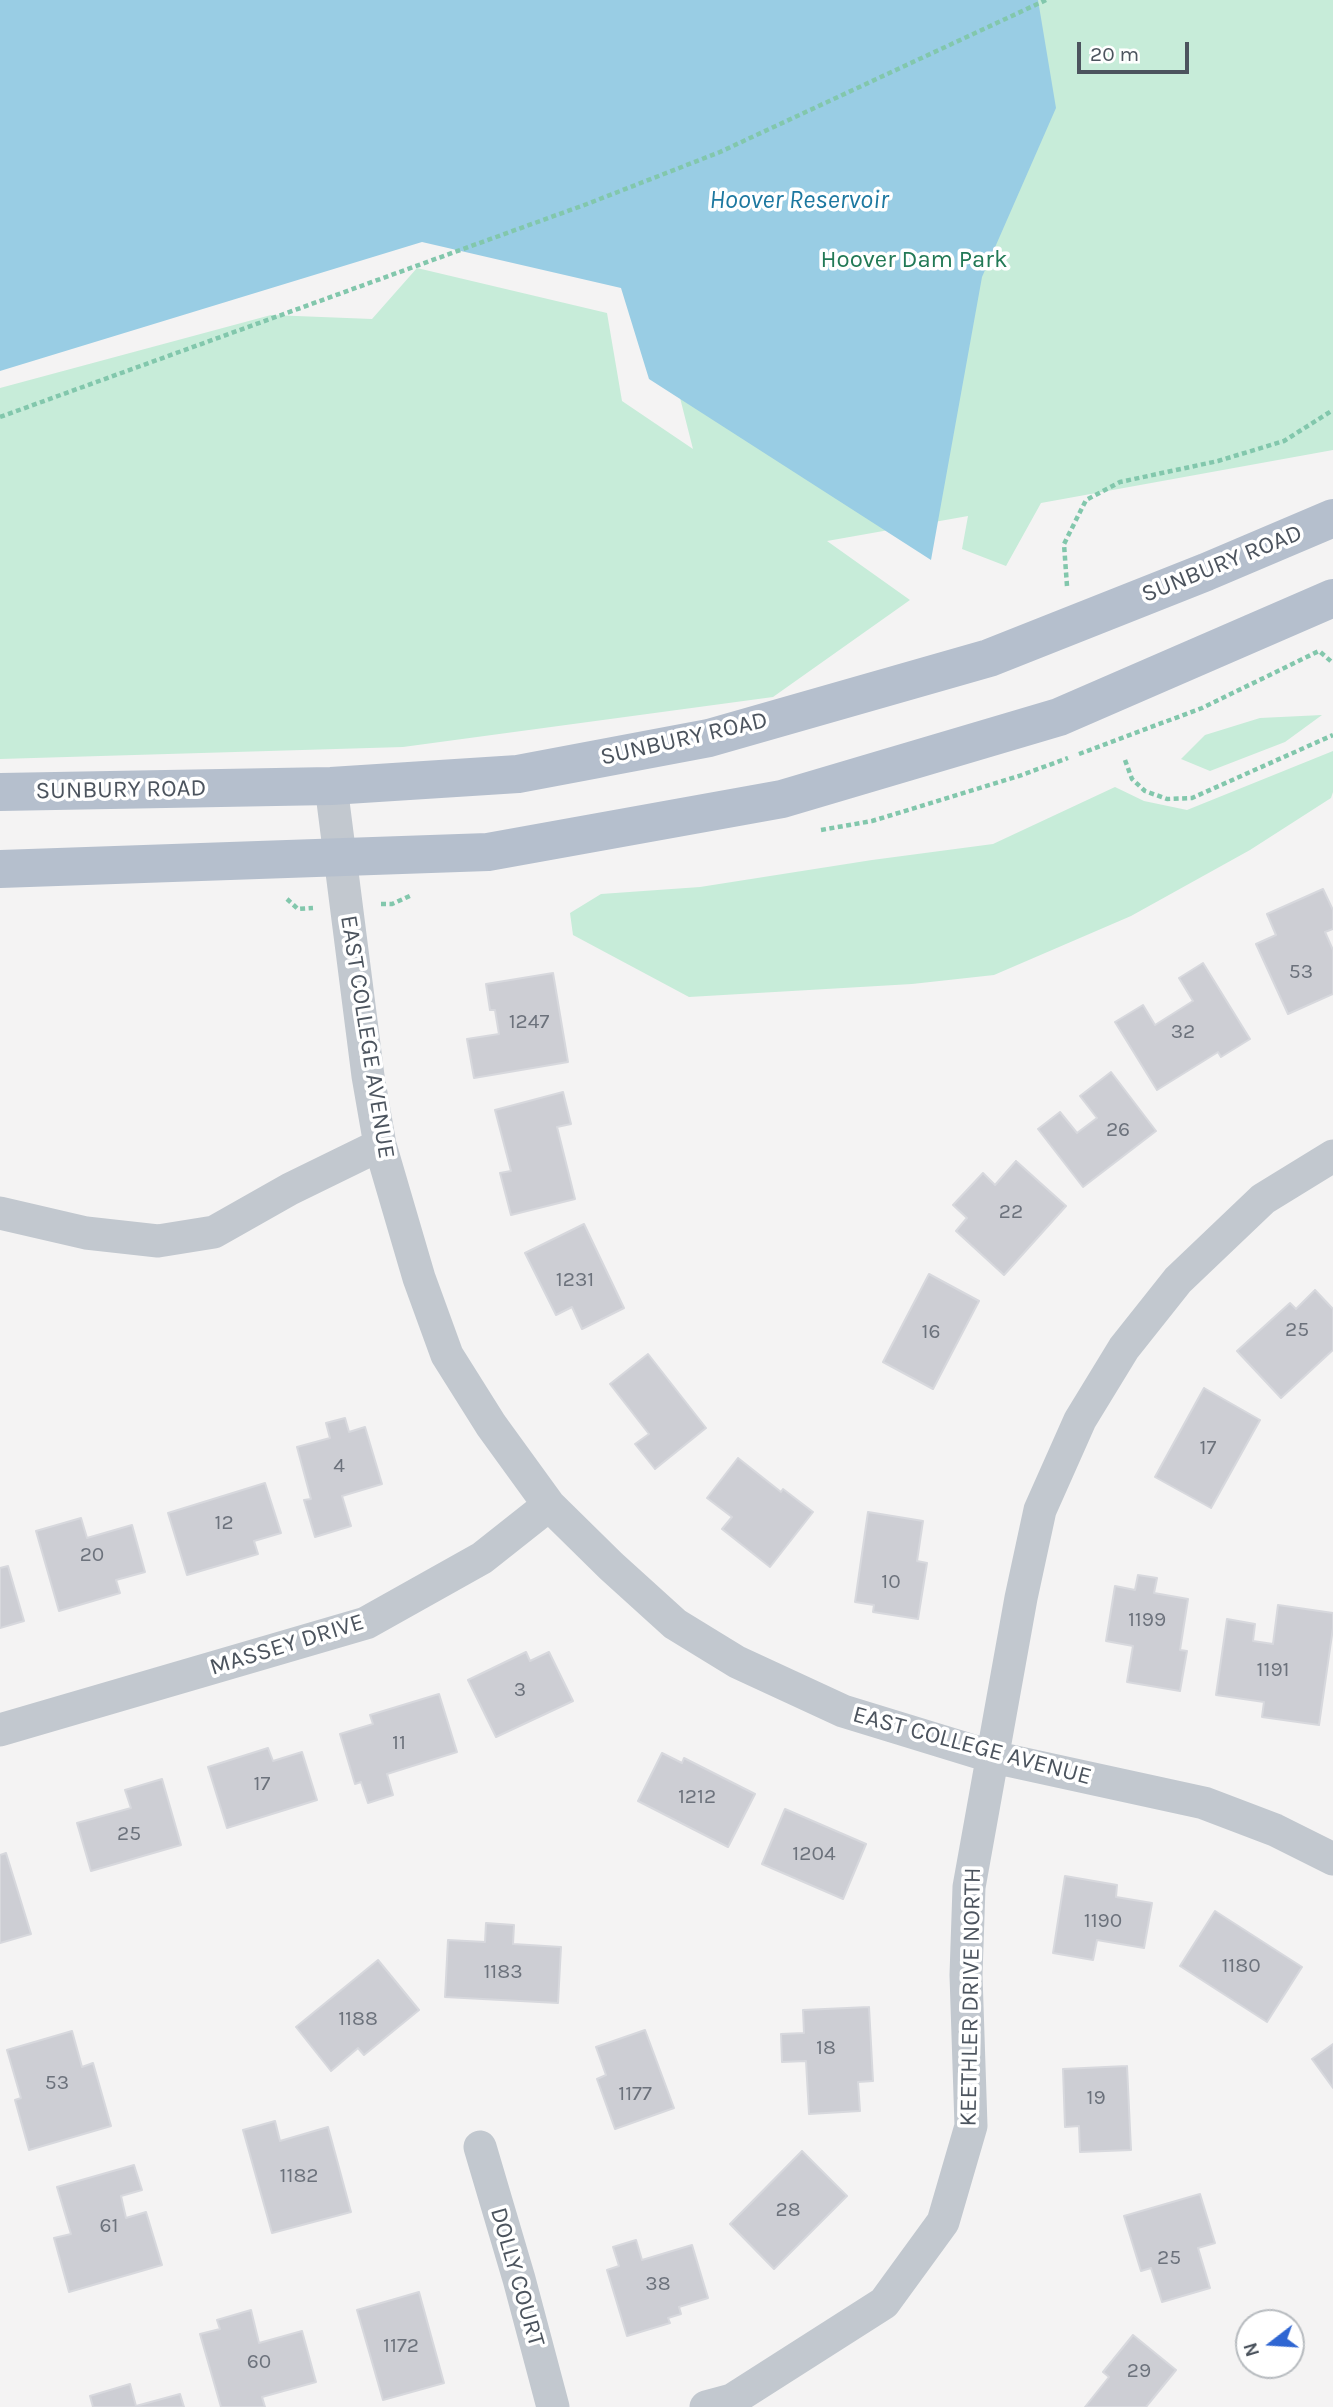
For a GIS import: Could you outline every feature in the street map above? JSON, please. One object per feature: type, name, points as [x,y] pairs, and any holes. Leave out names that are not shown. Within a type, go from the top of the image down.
[{"type":"main road","name":"SUNBURY ROAD","points":[[0,792],[331,786],[518,774],[709,738],[989,658],[1332,522]]},
{"type":"main road","points":[[0,869],[488,852],[782,799],[1059,717],[1333,598]]},
{"type":"street","name":"EAST COLLEGE AVENUE","points":[[331,786],[360,1025],[380,1144],[419,1278],[447,1355],[491,1425],[549,1505],[675,1624],[737,1662],[843,1711],[993,1757],[1204,1803],[1275,1830],[1333,1859]]},
{"type":"street","points":[[0,1213],[86,1233],[158,1241],[214,1232],[290,1189],[380,1144]]},
{"type":"street","name":"KEETHLER DRIVE NORTH","points":[[706,2407],[732,2400],[884,2303],[943,2222],[971,2126],[966,1975],[969,1887],[1021,1598],[1040,1510],[1080,1420],[1124,1348],[1178,1280],[1264,1199],[1333,1156]]},
{"type":"street","name":"MASSEY DRIVE","points":[[0,1730],[366,1623],[482,1558],[549,1505]]},
{"type":"street","name":"DOLLY COURT","points":[[480,2147],[553,2407]]},
{"type":"path","points":[[0,417],[586,204],[720,152],[1046,0]]},
{"type":"path","points":[[1068,597],[1064,544],[1086,499],[1120,482],[1218,461],[1284,441],[1333,410]]},
{"type":"path","points":[[1319,651],[1333,663]]},
{"type":"path","points":[[1125,760],[1132,779],[1145,791],[1167,799],[1192,798],[1333,735]]},
{"type":"green space","name":"Hoover Dam Park","points":[[579,0],[1333,0],[1333,450],[1041,503],[1006,566],[962,549],[968,516],[827,541],[910,600],[773,697],[403,747],[0,759],[0,388],[271,315],[372,319],[417,268],[607,313],[622,401],[693,449]]},
{"type":"green space","points":[[1322,715],[1285,742],[1210,771],[1181,759],[1205,735],[1260,718]]},
{"type":"green space","points":[[1333,751],[1331,798],[1250,850],[1131,916],[994,975],[912,984],[689,997],[573,935],[570,913],[601,894],[700,887],[993,844],[1115,787],[1144,801],[1187,810]]},
{"type":"water","name":"Hoover Reservoir","points":[[0,0],[1038,0],[1056,108],[982,277],[931,560],[649,379],[621,288],[422,242],[0,371]]},
{"type":"building","points":[[1323,889],[1333,910],[1333,929],[1325,932],[1333,950],[1333,994],[1288,1014],[1256,944],[1276,935],[1267,914]]},
{"type":"building","points":[[1203,963],[1250,1039],[1221,1057],[1218,1052],[1157,1090],[1115,1022],[1143,1005],[1155,1025],[1193,1001],[1179,978]]},
{"type":"building","points":[[553,973],[568,1062],[474,1078],[467,1039],[499,1034],[495,1010],[490,1010],[486,984]]},
{"type":"building","points":[[1111,1072],[1156,1131],[1083,1187],[1038,1129],[1060,1112],[1077,1133],[1097,1118],[1080,1096]]},
{"type":"building","points":[[563,1092],[571,1124],[557,1127],[575,1199],[511,1215],[500,1173],[511,1171],[495,1110]]},
{"type":"building","points":[[1016,1161],[1066,1206],[1004,1275],[956,1231],[967,1218],[953,1205],[983,1173],[995,1185]]},
{"type":"building","points":[[584,1224],[624,1308],[582,1329],[572,1307],[556,1315],[525,1253]]},
{"type":"building","points":[[929,1274],[979,1301],[933,1389],[883,1362]]},
{"type":"building","points":[[1315,1290],[1333,1309],[1333,1350],[1281,1398],[1237,1351],[1290,1303],[1296,1309]]},
{"type":"building","points":[[648,1354],[706,1428],[655,1469],[635,1444],[649,1434],[610,1384]]},
{"type":"building","points":[[1204,1388],[1260,1420],[1211,1508],[1155,1477]]},
{"type":"building","points":[[345,1418],[349,1432],[365,1427],[382,1484],[342,1496],[351,1526],[315,1537],[304,1500],[311,1499],[297,1447],[330,1438],[326,1423]]},
{"type":"building","points":[[738,1458],[781,1492],[783,1489],[813,1512],[770,1567],[722,1529],[732,1517],[707,1498]]},
{"type":"building","points":[[265,1483],[281,1533],[254,1541],[258,1554],[187,1575],[168,1513]]},
{"type":"building","points":[[868,1512],[923,1521],[917,1561],[927,1563],[918,1619],[873,1612],[874,1605],[855,1602]]},
{"type":"building","points":[[81,1518],[87,1538],[132,1525],[145,1572],[116,1580],[120,1593],[59,1611],[36,1531]]},
{"type":"building","points":[[8,1566],[24,1621],[0,1628],[0,1568]]},
{"type":"building","points":[[1138,1575],[1157,1578],[1154,1593],[1188,1599],[1180,1650],[1187,1651],[1180,1691],[1127,1682],[1133,1646],[1106,1641],[1115,1586],[1135,1590]]},
{"type":"building","points":[[1278,1605],[1333,1613],[1319,1725],[1262,1717],[1264,1702],[1216,1695],[1227,1619],[1255,1624],[1253,1641],[1273,1644]]},
{"type":"building","points":[[526,1652],[530,1661],[549,1652],[573,1701],[496,1737],[468,1680]]},
{"type":"building","points":[[439,1694],[457,1752],[387,1774],[393,1795],[368,1803],[361,1782],[355,1784],[340,1734],[373,1724],[370,1715]]},
{"type":"building","points":[[268,1748],[273,1761],[302,1752],[317,1800],[227,1828],[208,1767]]},
{"type":"building","points":[[662,1753],[682,1763],[684,1758],[755,1794],[728,1847],[638,1801]]},
{"type":"building","points":[[162,1779],[181,1845],[91,1871],[77,1823],[131,1808],[125,1790]]},
{"type":"building","points":[[785,1809],[866,1844],[843,1899],[762,1864]]},
{"type":"building","points":[[6,1853],[31,1934],[0,1943],[0,1855]]},
{"type":"building","points":[[1065,1876],[1117,1885],[1116,1897],[1152,1903],[1144,1948],[1097,1940],[1093,1960],[1053,1953]]},
{"type":"building","points":[[1215,1911],[1302,1967],[1267,2022],[1180,1966]]},
{"type":"building","points":[[486,1923],[514,1925],[513,1944],[561,1947],[558,2003],[445,1997],[448,1940],[485,1942]]},
{"type":"building","points":[[378,1960],[419,2010],[364,2055],[358,2048],[331,2071],[296,2027]]},
{"type":"building","points":[[869,2007],[873,2081],[858,2082],[860,2111],[809,2114],[806,2061],[782,2062],[781,2034],[804,2033],[803,2010]]},
{"type":"building","points":[[645,2030],[674,2108],[615,2129],[597,2079],[606,2075],[596,2047]]},
{"type":"building","points":[[72,2031],[82,2067],[93,2063],[111,2126],[29,2150],[15,2100],[21,2098],[7,2050]]},
{"type":"building","points":[[1333,2044],[1333,2088],[1312,2059]]},
{"type":"building","points":[[1127,2066],[1131,2150],[1080,2152],[1079,2126],[1065,2127],[1063,2069]]},
{"type":"building","points":[[275,2121],[280,2141],[328,2127],[351,2212],[272,2233],[243,2130]]},
{"type":"building","points":[[802,2151],[847,2196],[774,2269],[730,2224]]},
{"type":"building","points":[[134,2165],[142,2190],[121,2196],[126,2218],[146,2212],[162,2265],[69,2292],[54,2238],[71,2234],[57,2187]]},
{"type":"building","points":[[1200,2194],[1215,2243],[1198,2248],[1210,2288],[1162,2302],[1151,2268],[1141,2271],[1124,2216]]},
{"type":"building","points":[[636,2240],[642,2260],[692,2245],[708,2298],[679,2307],[681,2314],[668,2318],[670,2323],[627,2336],[607,2270],[619,2266],[613,2247]]},
{"type":"building","points":[[419,2292],[444,2383],[383,2400],[357,2310]]},
{"type":"building","points":[[251,2310],[259,2343],[302,2331],[316,2382],[262,2397],[265,2407],[221,2407],[200,2334],[220,2329],[217,2320]]},
{"type":"building","points":[[1133,2335],[1176,2370],[1146,2407],[1085,2407],[1109,2377],[1103,2372]]},
{"type":"building","points":[[130,2384],[136,2406],[180,2394],[184,2407],[93,2407],[90,2396]]}]
